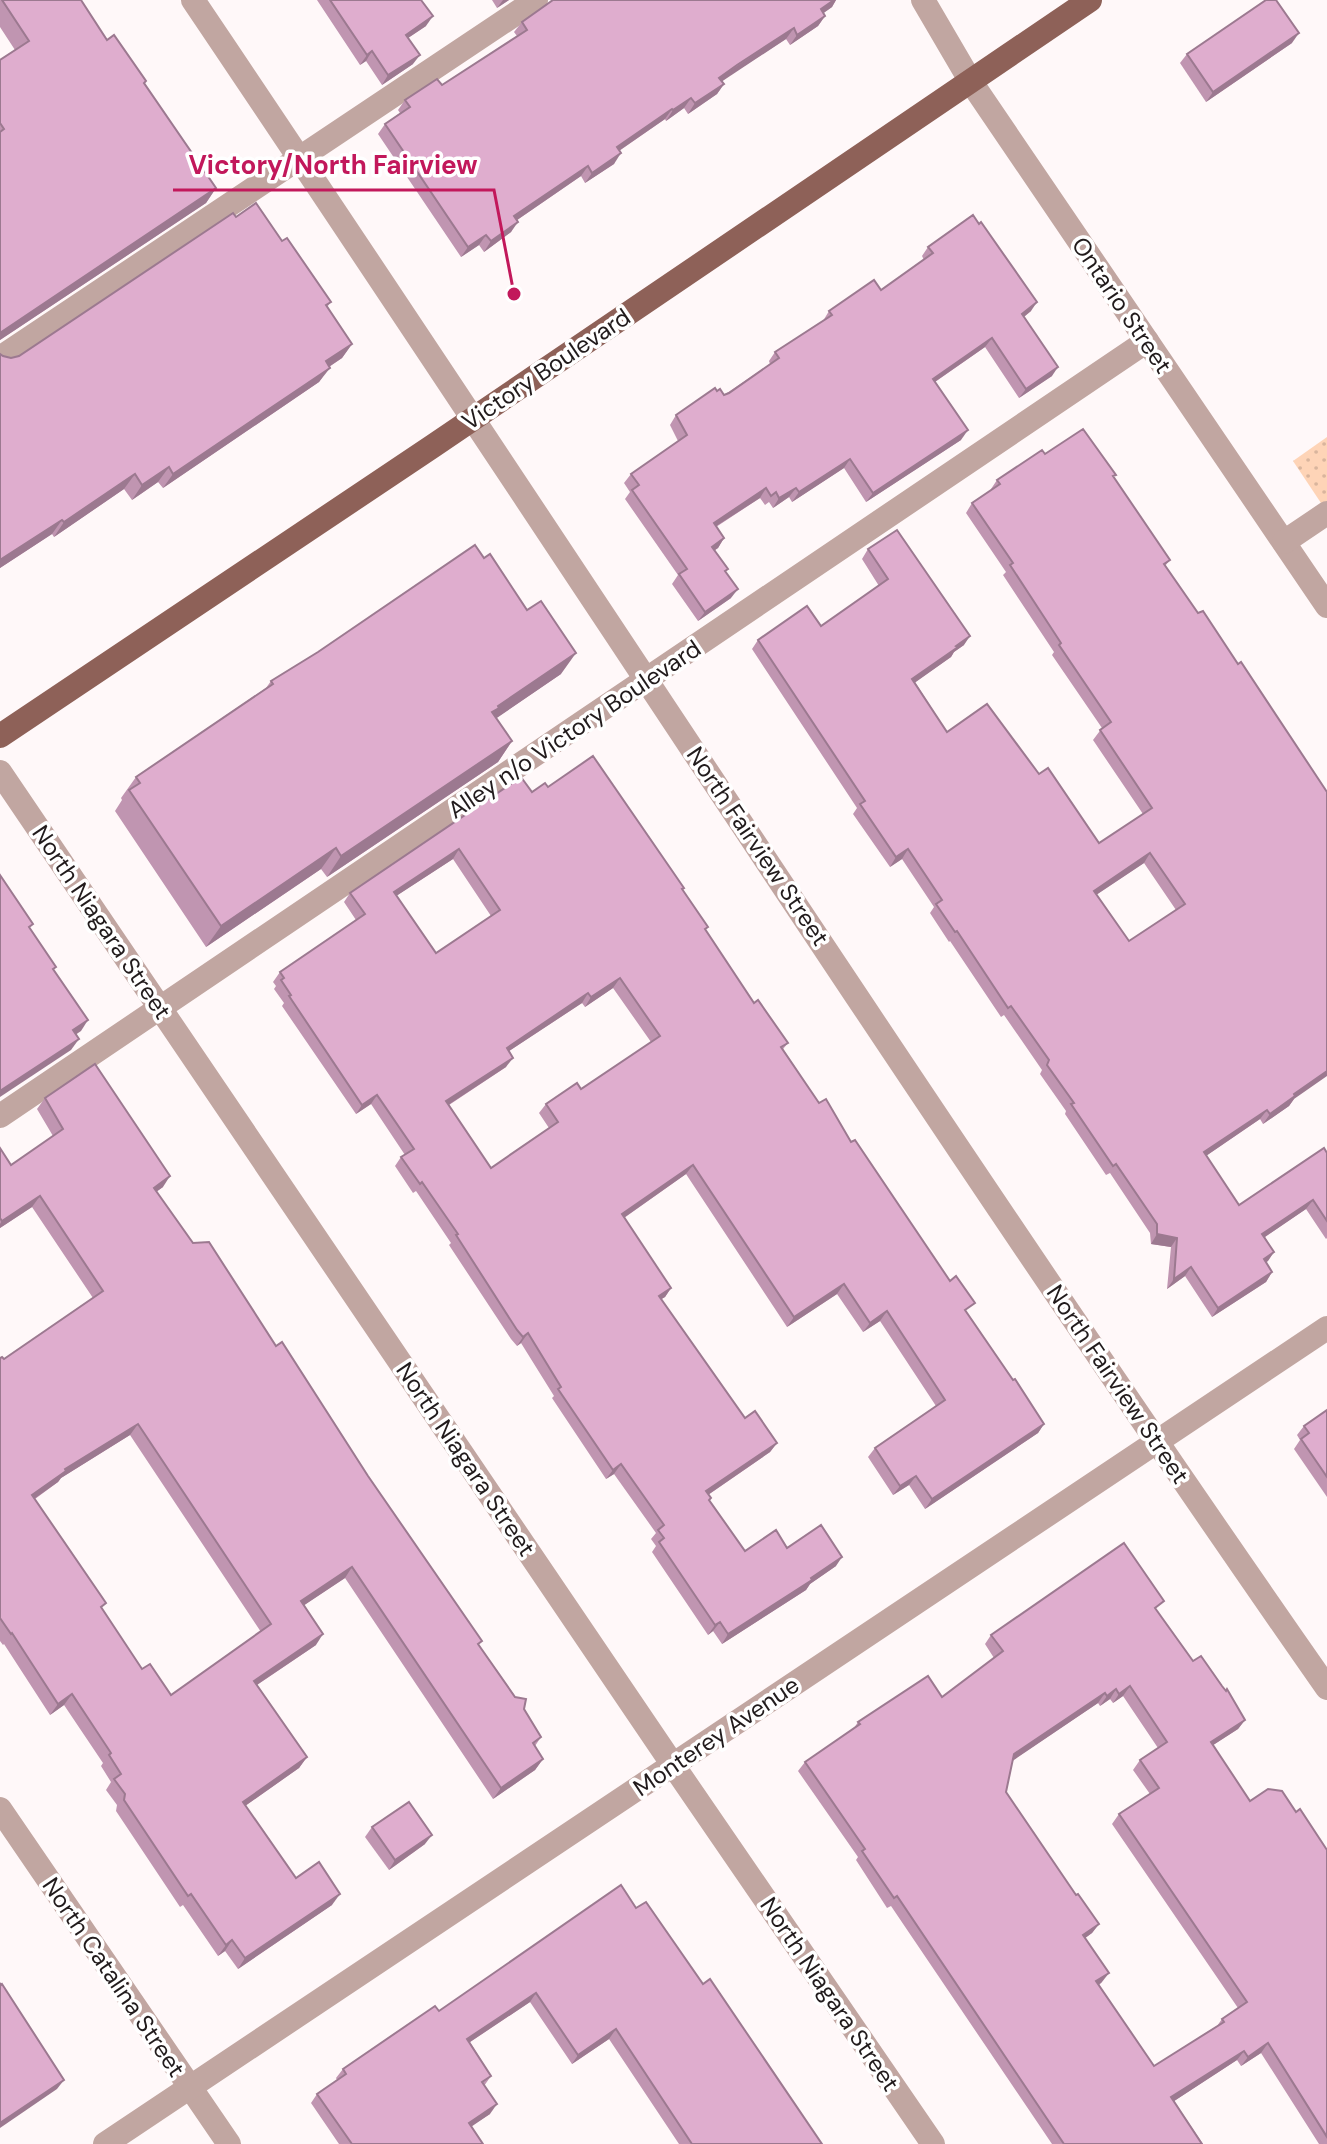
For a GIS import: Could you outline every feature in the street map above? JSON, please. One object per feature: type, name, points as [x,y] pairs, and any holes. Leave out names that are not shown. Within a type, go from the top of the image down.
[{"type":"main road","name":"Victory Boulevard","points":[[0,736],[1090,0]]},
{"type":"street","name":"North Fairview Street","points":[[193,0],[1156,1443],[1327,1688]]},
{"type":"street","points":[[0,358],[536,0]]},
{"type":"street","name":"Ontario Street","points":[[923,0],[971,82],[1327,606]]},
{"type":"street","name":"Alley n/o Victory Boulevard","points":[[0,1116],[1147,341]]},
{"type":"street","points":[[1284,542],[1327,513]]},
{"type":"street","name":"North Niagara Street","points":[[0,772],[933,2144]]},
{"type":"street","name":"Monterey Avenue","points":[[105,2144],[1327,1328]]},
{"type":"street","name":"North Catalina Street","points":[[0,1809],[229,2144]]},
{"type":"shaded area","points":[[1327,437],[1327,512],[1293,461]]},
{"type":"building","points":[[2,0],[81,0],[107,40],[114,35],[216,188],[0,333],[0,132],[4,129],[0,123],[0,60],[29,41]]},
{"type":"building","points":[[330,0],[421,0],[433,16],[406,35],[420,55],[388,75],[372,51],[367,55]]},
{"type":"building","points":[[553,0],[834,0],[821,9],[825,16],[797,35],[794,28],[719,78],[724,84],[695,103],[691,98],[672,109],[617,147],[621,153],[592,173],[588,166],[514,216],[518,222],[491,241],[486,235],[468,247],[385,124],[410,107],[405,100],[437,79],[442,85],[527,30],[522,22]]},
{"type":"building","points":[[1266,0],[1276,0],[1299,33],[1213,92],[1187,54]]},
{"type":"building","points":[[256,203],[282,241],[287,238],[331,302],[326,305],[352,344],[326,361],[330,368],[173,474],[169,467],[142,485],[135,474],[0,560],[0,354],[11,358],[19,356],[233,213],[236,217]]},
{"type":"building","points":[[973,215],[1037,302],[1022,314],[1058,367],[1026,389],[992,338],[933,379],[968,430],[873,493],[850,459],[799,492],[796,488],[779,498],[776,492],[771,496],[766,488],[714,523],[724,538],[712,547],[738,589],[705,612],[679,574],[687,569],[632,490],[639,485],[631,474],[687,435],[676,415],[715,388],[724,395],[729,393],[779,358],[775,352],[832,315],[829,311],[874,280],[881,290],[933,253],[928,247]]},
{"type":"building","points":[[1083,429],[1170,560],[1164,564],[1198,613],[1203,611],[1238,664],[1241,662],[1327,792],[1327,1071],[1270,1114],[1267,1110],[1204,1152],[1239,1205],[1324,1148],[1327,1153],[1327,1221],[1313,1200],[1262,1234],[1274,1252],[1264,1259],[1272,1272],[1218,1308],[1191,1267],[1174,1279],[1177,1238],[1157,1234],[1157,1224],[1071,1104],[1074,1103],[1047,1065],[1049,1060],[1011,1006],[1008,1008],[936,904],[942,900],[908,849],[896,857],[860,804],[865,801],[758,640],[807,606],[821,626],[888,579],[868,549],[897,530],[970,636],[912,679],[947,732],[987,704],[1039,774],[1048,768],[1099,843],[1152,808],[1100,730],[1111,722],[1059,645],[1061,643],[1010,565],[1013,563],[972,503],[1000,484],[997,480],[1042,450],[1045,454]],"holes":[[[1150,853],[1185,904],[1129,941],[1094,891]]]},
{"type":"building","points":[[475,545],[484,558],[490,554],[527,610],[541,601],[576,653],[492,712],[512,741],[341,856],[336,848],[221,926],[129,790],[140,783],[136,777],[273,684],[271,681]]},
{"type":"building","points":[[593,756],[684,888],[708,927],[705,929],[754,1003],[758,1000],[788,1043],[781,1047],[819,1103],[826,1099],[851,1142],[855,1140],[950,1281],[956,1276],[975,1303],[965,1310],[1044,1424],[932,1499],[916,1476],[900,1486],[875,1448],[945,1400],[887,1311],[870,1323],[844,1284],[794,1317],[693,1165],[622,1214],[671,1288],[659,1296],[745,1418],[755,1411],[777,1443],[706,1491],[711,1498],[709,1500],[745,1551],[776,1530],[787,1548],[821,1525],[842,1557],[728,1634],[720,1622],[715,1625],[659,1542],[664,1538],[658,1530],[664,1525],[621,1464],[613,1470],[558,1389],[561,1387],[528,1333],[523,1337],[517,1330],[458,1234],[401,1157],[414,1149],[377,1095],[362,1105],[281,980],[284,978],[280,972],[365,914],[350,893],[521,777],[532,792],[545,783],[548,787]],"holes":[[[459,849],[500,910],[436,953],[394,892]],[[620,978],[660,1036],[581,1089],[577,1083],[546,1104],[558,1122],[491,1168],[446,1101],[513,1058],[507,1048],[588,993],[591,997]]]},
{"type":"building","points":[[0,875],[33,924],[29,927],[56,967],[53,969],[88,1020],[73,1030],[79,1039],[0,1091]]},
{"type":"building","points":[[95,1064],[170,1176],[154,1188],[193,1243],[209,1242],[276,1346],[282,1342],[368,1476],[482,1641],[478,1644],[515,1697],[526,1699],[524,1709],[541,1737],[533,1743],[543,1759],[501,1788],[352,1567],[301,1601],[323,1634],[254,1681],[307,1757],[243,1802],[296,1878],[319,1862],[340,1894],[245,1958],[232,1940],[226,1945],[191,1894],[188,1896],[124,1800],[125,1794],[114,1779],[121,1774],[109,1755],[111,1753],[72,1694],[58,1704],[0,1618],[0,1358],[4,1359],[103,1291],[40,1196],[2,1221],[0,1218],[0,1148],[11,1165],[63,1129],[45,1098]],"holes":[[[138,1424],[271,1624],[171,1695],[150,1664],[142,1669],[101,1607],[106,1603],[32,1495],[65,1469]]]},
{"type":"building","points":[[1327,1410],[1327,1477],[1301,1439],[1309,1433],[1304,1426]]},
{"type":"building","points":[[1124,1543],[1164,1601],[1155,1608],[1193,1661],[1201,1656],[1227,1689],[1245,1720],[1211,1742],[1250,1801],[1268,1789],[1282,1791],[1296,1812],[1300,1809],[1327,1850],[1327,2137],[1268,2043],[1248,2057],[1244,2051],[1171,2097],[1202,2144],[1064,2144],[897,1896],[894,1898],[862,1851],[865,1849],[805,1762],[860,1724],[858,1722],[928,1676],[942,1697],[1003,1651],[991,1635]],"holes":[[[1130,1686],[1167,1742],[1140,1760],[1159,1788],[1119,1814],[1247,2002],[1222,2019],[1224,2022],[1154,2066],[1096,1981],[1109,1973],[1083,1935],[1099,1924],[1006,1792],[1014,1754],[1105,1693],[1107,1696],[1116,1689],[1119,1694]]]},
{"type":"building","points":[[409,1802],[432,1835],[395,1860],[372,1827]]},
{"type":"building","points":[[621,1885],[636,1908],[646,1902],[703,1984],[710,1979],[822,2144],[692,2144],[616,2029],[578,2055],[536,1993],[467,2039],[491,2076],[482,2082],[497,2104],[469,2123],[483,2144],[352,2144],[317,2094],[346,2074],[343,2069],[435,2006],[439,2011]]},
{"type":"building","points":[[0,1983],[64,2080],[0,2123]]},
{"type":"place","name":"Victory/North Fairview","points":[[514,294]]}]
